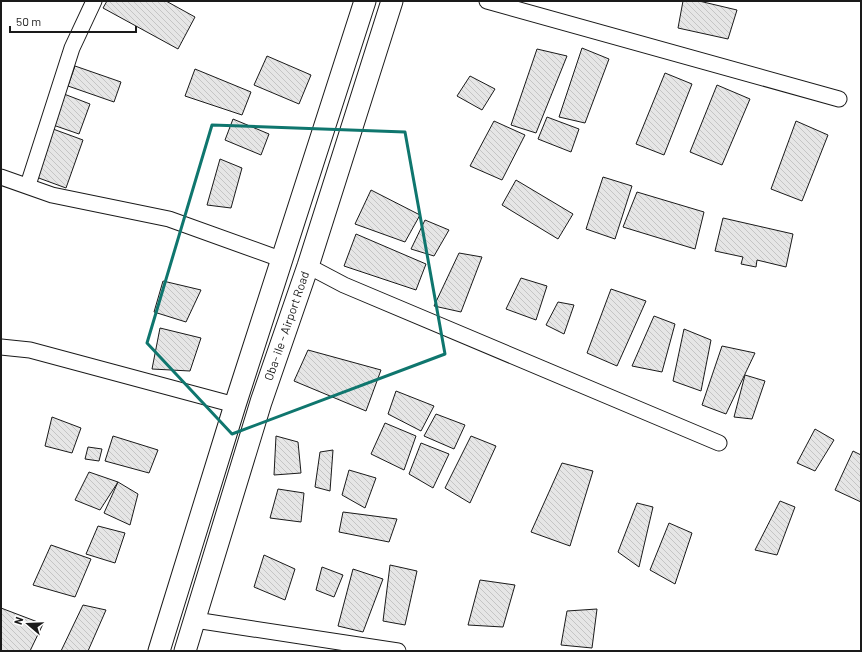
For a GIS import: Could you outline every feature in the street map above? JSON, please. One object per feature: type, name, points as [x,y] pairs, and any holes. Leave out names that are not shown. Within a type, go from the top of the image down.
[{"type":"main road","name":"Oba- ile - Airport Road","points":[[159,651],[235,405],[283,260],[365,1]]},
{"type":"main road","name":"Oba- ile - Airport Road","points":[[185,651],[261,402],[308,266],[392,1]]},
{"type":"street","points":[[28,185],[72,48],[94,1]]},
{"type":"street","points":[[487,1],[839,99]]},
{"type":"street","points":[[1,176],[52,195],[169,219],[283,260]]},
{"type":"street","points":[[308,266],[351,288],[718,443]]},
{"type":"street","points":[[1,347],[30,350],[235,405]]},
{"type":"street","points":[[195,620],[398,651]]},
{"type":"highlighted area","points":[[212,125],[405,132],[445,354],[232,434],[147,343]]},
{"type":"building","points":[[107,1],[166,1],[195,17],[178,49],[103,8]]},
{"type":"building","points":[[683,1],[699,1],[737,10],[728,39],[678,28]]},
{"type":"building","points":[[582,48],[609,59],[585,123],[559,117]]},
{"type":"building","points":[[537,49],[567,56],[536,133],[511,125]]},
{"type":"building","points":[[267,56],[311,75],[299,104],[254,85]]},
{"type":"building","points":[[75,66],[121,82],[114,102],[68,86]]},
{"type":"building","points":[[195,69],[251,92],[242,115],[185,96]]},
{"type":"building","points":[[665,73],[692,84],[664,155],[636,144]]},
{"type":"building","points":[[470,76],[495,89],[482,110],[457,96]]},
{"type":"building","points":[[717,85],[750,99],[722,165],[690,152]]},
{"type":"building","points":[[64,94],[90,104],[79,134],[53,125]]},
{"type":"building","points":[[547,117],[579,129],[571,152],[538,139]]},
{"type":"building","points":[[233,119],[269,134],[261,155],[225,140]]},
{"type":"building","points":[[494,121],[525,135],[502,180],[470,166]]},
{"type":"building","points":[[796,121],[828,135],[802,201],[771,189]]},
{"type":"building","points":[[53,129],[83,140],[66,188],[36,177]]},
{"type":"building","points":[[220,159],[242,168],[231,208],[207,205]]},
{"type":"building","points":[[603,177],[632,186],[615,239],[586,229]]},
{"type":"building","points":[[516,180],[573,214],[558,239],[502,205]]},
{"type":"building","points":[[371,190],[420,215],[405,242],[355,224]]},
{"type":"building","points":[[637,192],[704,212],[695,249],[623,227]]},
{"type":"building","points":[[723,218],[793,234],[786,267],[757,260],[756,267],[741,264],[743,257],[715,251]]},
{"type":"building","points":[[425,220],[449,230],[434,256],[411,249]]},
{"type":"building","points":[[356,234],[426,264],[416,290],[344,266]]},
{"type":"building","points":[[459,253],[482,257],[461,312],[434,306]]},
{"type":"building","points":[[521,278],[547,286],[536,320],[506,309]]},
{"type":"building","points":[[163,281],[201,290],[186,322],[154,312]]},
{"type":"building","points":[[611,289],[646,301],[617,366],[587,353]]},
{"type":"building","points":[[558,302],[574,305],[564,334],[546,325]]},
{"type":"building","points":[[654,316],[675,324],[662,372],[632,366]]},
{"type":"building","points":[[160,328],[201,338],[190,371],[152,369]]},
{"type":"building","points":[[684,329],[711,340],[701,391],[673,381]]},
{"type":"building","points":[[722,346],[755,353],[726,414],[702,405]]},
{"type":"building","points":[[308,350],[381,370],[366,411],[294,381]]},
{"type":"building","points":[[745,375],[765,381],[752,419],[734,417]]},
{"type":"building","points":[[396,391],[434,406],[421,431],[388,414]]},
{"type":"building","points":[[436,414],[465,425],[454,449],[424,436]]},
{"type":"building","points":[[52,417],[81,428],[72,453],[45,446]]},
{"type":"building","points":[[385,423],[416,436],[404,470],[371,454]]},
{"type":"building","points":[[815,429],[834,440],[815,471],[797,463]]},
{"type":"building","points":[[113,436],[158,450],[149,473],[105,461]]},
{"type":"building","points":[[276,436],[298,442],[301,473],[274,475]]},
{"type":"building","points":[[471,436],[496,446],[470,503],[445,488]]},
{"type":"building","points":[[421,443],[449,454],[433,488],[409,474]]},
{"type":"building","points":[[88,447],[102,449],[99,461],[85,459]]},
{"type":"building","points":[[333,450],[330,491],[315,487],[320,452]]},
{"type":"building","points":[[853,451],[861,455],[861,502],[835,490]]},
{"type":"building","points":[[562,463],[593,471],[570,546],[531,532]]},
{"type":"building","points":[[349,470],[376,478],[365,508],[342,495]]},
{"type":"building","points":[[89,472],[118,482],[100,510],[75,500]]},
{"type":"building","points":[[118,482],[138,494],[130,525],[104,513]]},
{"type":"building","points":[[278,489],[304,493],[301,522],[270,518]]},
{"type":"building","points":[[780,501],[795,507],[777,555],[755,550]]},
{"type":"building","points":[[637,503],[653,507],[639,567],[618,552]]},
{"type":"building","points":[[343,512],[397,519],[389,542],[339,532]]},
{"type":"building","points":[[669,523],[692,533],[675,584],[650,570]]},
{"type":"building","points":[[98,526],[125,533],[115,563],[86,554]]},
{"type":"building","points":[[51,545],[91,559],[75,597],[33,585]]},
{"type":"building","points":[[264,555],[295,569],[285,600],[254,587]]},
{"type":"building","points":[[390,565],[417,571],[405,625],[383,621]]},
{"type":"building","points":[[322,567],[343,575],[334,597],[316,590]]},
{"type":"building","points":[[353,569],[383,579],[363,632],[338,626]]},
{"type":"building","points":[[480,580],[515,585],[503,627],[468,625]]},
{"type":"building","points":[[83,605],[106,610],[88,651],[61,651]]},
{"type":"building","points":[[1,608],[43,624],[30,651],[1,651]]},
{"type":"building","points":[[597,609],[592,648],[561,645],[567,611]]}]
